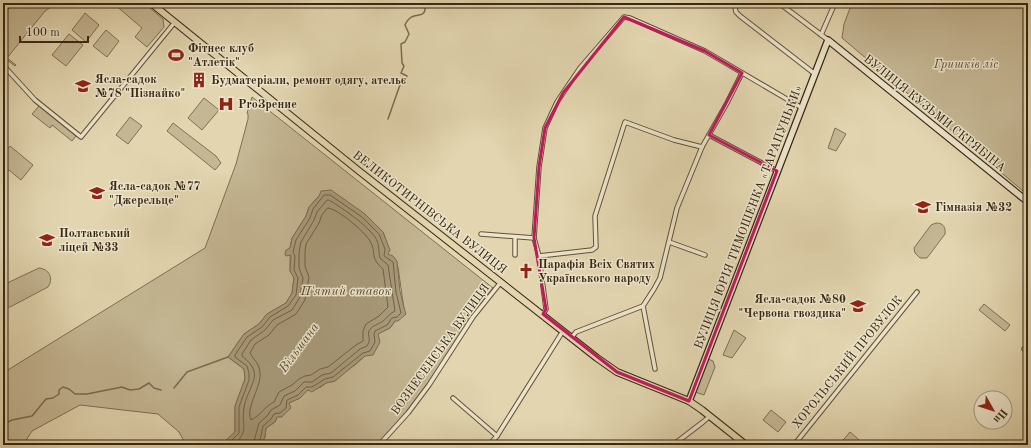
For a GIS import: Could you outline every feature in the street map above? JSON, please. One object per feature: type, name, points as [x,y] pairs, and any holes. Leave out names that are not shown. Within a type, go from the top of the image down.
[{"type":"main road","name":"ВЕЛИКОТИРНІВСЬКА ВУЛИЦЯ","points":[[151,3],[371,180],[597,358],[618,372],[689,401],[710,415],[746,445]]},
{"type":"street","points":[[3,9],[5,3]]},
{"type":"street","points":[[734,3],[736,12],[740,16],[815,74]]},
{"type":"street","points":[[779,3],[828,40]]},
{"type":"street","points":[[821,35],[835,3]]},
{"type":"street","points":[[543,314],[546,309],[539,256],[534,238],[539,168],[545,128],[557,102],[580,68],[624,17],[630,18],[653,29],[666,33],[705,51],[802,108]]},
{"type":"street","points":[[3,65],[35,100],[81,137],[174,22]]},
{"type":"street","name":"ВУЛИЦЯ ЮРІЯ ТИМОШЕНКА «ТАРАПУНЬКИ»","points":[[689,401],[828,40]]},
{"type":"street","name":"ВУЛИЦЯ КУЗЬМИ СКРЯБІНА","points":[[828,40],[1028,202]]},
{"type":"street","points":[[823,54],[826,50],[837,47]]},
{"type":"street","points":[[572,337],[576,332],[642,306],[658,282],[677,208],[702,148],[742,73]]},
{"type":"street","points":[[539,256],[592,250],[596,247],[595,216],[625,122],[674,140],[702,148]]},
{"type":"street","points":[[709,135],[777,171]]},
{"type":"street","points":[[481,234],[534,238]]},
{"type":"street","points":[[514,255],[515,237]]},
{"type":"street","points":[[669,242],[705,255]]},
{"type":"street","name":"ВОЗНЕСЕНСЬКА ВУЛИЦЯ","points":[[379,445],[408,413],[429,385],[473,317],[501,282]]},
{"type":"street","name":"ХОРОЛЬСЬКИЙ ПРОВУЛОК","points":[[794,445],[917,292]]},
{"type":"street","points":[[642,306],[655,369]]},
{"type":"street","points":[[489,445],[497,436],[563,331]]},
{"type":"street","points":[[1024,349],[1028,352]]},
{"type":"street","points":[[453,398],[497,436]]},
{"type":"street","points":[[673,445],[710,415]]},
{"type":"highlighted area","points":[[624,17],[705,51],[742,73],[709,135],[777,171],[689,401],[617,372],[543,314],[546,309],[534,238],[539,167],[545,128],[563,93]]},
{"type":"green space","points":[[16,3],[57,3],[45,11],[7,58],[16,65],[15,66],[3,57],[3,14]]},
{"type":"green space","points":[[112,3],[144,3],[163,19],[164,27],[147,47],[135,37],[142,28]]},
{"type":"green space","name":"Гришків ліс","points":[[852,3],[1028,3],[1028,190],[1023,191],[842,38],[844,24]]},
{"type":"green space","points":[[85,13],[99,25],[86,42],[72,30]]},
{"type":"green space","points":[[106,30],[119,41],[107,57],[93,46]]},
{"type":"green space","points":[[69,34],[83,45],[66,66],[52,55]]},
{"type":"green space","points":[[252,97],[493,288],[471,317],[425,389],[379,445],[261,445],[265,437],[266,428],[275,422],[277,417],[289,403],[300,398],[308,390],[321,387],[326,383],[335,381],[355,365],[365,356],[377,334],[390,328],[404,309],[398,267],[387,254],[386,240],[383,232],[379,228],[319,196],[309,207],[306,216],[292,238],[290,248],[290,271],[294,277],[292,293],[286,303],[267,314],[259,324],[244,334],[228,357],[244,369],[245,379],[235,406],[235,432],[222,444],[186,445],[179,432],[158,414],[80,405],[32,431],[23,445],[3,445],[3,373],[205,248],[236,164],[248,119],[247,113]]},
{"type":"green space","points":[[204,98],[219,110],[202,130],[188,118]]},
{"type":"green space","points":[[39,106],[76,136],[72,141],[52,125],[50,128],[32,114]]},
{"type":"green space","points":[[130,117],[142,126],[128,144],[116,135]]},
{"type":"green space","points":[[173,123],[216,156],[221,163],[215,170],[167,131]]},
{"type":"green space","points":[[835,128],[846,134],[836,151],[828,148]]},
{"type":"green space","points":[[10,146],[33,165],[21,180],[9,170],[3,172],[3,155]]},
{"type":"green space","points":[[936,223],[944,226],[945,234],[927,258],[920,258],[915,253],[914,248],[931,225]]},
{"type":"green space","points":[[39,268],[50,274],[51,280],[48,287],[10,307],[3,307],[3,285]]},
{"type":"green space","points":[[984,304],[1010,325],[1005,331],[979,310]]},
{"type":"green space","points":[[734,330],[746,338],[732,358],[723,355]]},
{"type":"green space","points":[[708,359],[713,361],[715,367],[704,395],[695,392]]},
{"type":"green space","points":[[771,410],[786,422],[778,432],[763,420]]},
{"type":"green space","points":[[850,432],[865,445],[839,445]]},
{"type":"water","name":"П'ятий ставок","points":[[331,190],[365,214],[383,232],[390,250],[388,254],[393,256],[397,261],[400,291],[406,314],[398,321],[395,321],[390,328],[378,334],[380,342],[373,355],[365,356],[335,381],[326,383],[312,392],[308,390],[300,398],[289,403],[291,408],[282,417],[277,417],[275,422],[266,428],[265,437],[261,445],[214,445],[213,444],[222,444],[235,432],[235,406],[245,379],[244,369],[228,357],[244,334],[259,324],[267,314],[286,303],[292,293],[294,278],[290,271],[291,255],[286,256],[286,250],[290,248],[292,238],[306,216],[309,207],[319,196],[321,191]]},
{"type":"waterway","name":"Вільшана","points":[[388,119],[401,82],[405,80],[407,76],[401,73],[404,66],[402,63],[401,44],[405,42],[409,34],[405,25],[412,17],[424,13],[425,3]]},
{"type":"waterway","points":[[174,388],[187,372],[228,357]]},
{"type":"waterway","points":[[3,428],[4,424],[12,420],[32,416],[46,399],[53,398],[59,394],[59,390],[63,387],[69,389],[75,394],[87,394],[122,387],[130,390],[139,389],[149,383],[154,388],[161,390]]},
{"type":"place","name":"Фітнес клуб \"Атлетік\"","points":[[176,55]]},
{"type":"place","name":"Будматеріали, ремонт одягу, ательє","points":[[199,80]]},
{"type":"place","name":"Ясла-садок №78 \"Пізнайко\"","points":[[83,86]]},
{"type":"place","name":"ProЗрение","points":[[226,104]]},
{"type":"place","name":"Ясла-садок №77 \"Джерельце\"","points":[[97,193]]},
{"type":"place","name":"Гімназія №32","points":[[923,207]]},
{"type":"place","name":"Полтавський ліцей №33","points":[[47,240]]},
{"type":"place","name":"Парафія Всіх Святих Українського народу","points":[[526,271]]},
{"type":"place","name":"Ясла-садок №80 \"Червона гвоздика\"","points":[[858,306]]}]
